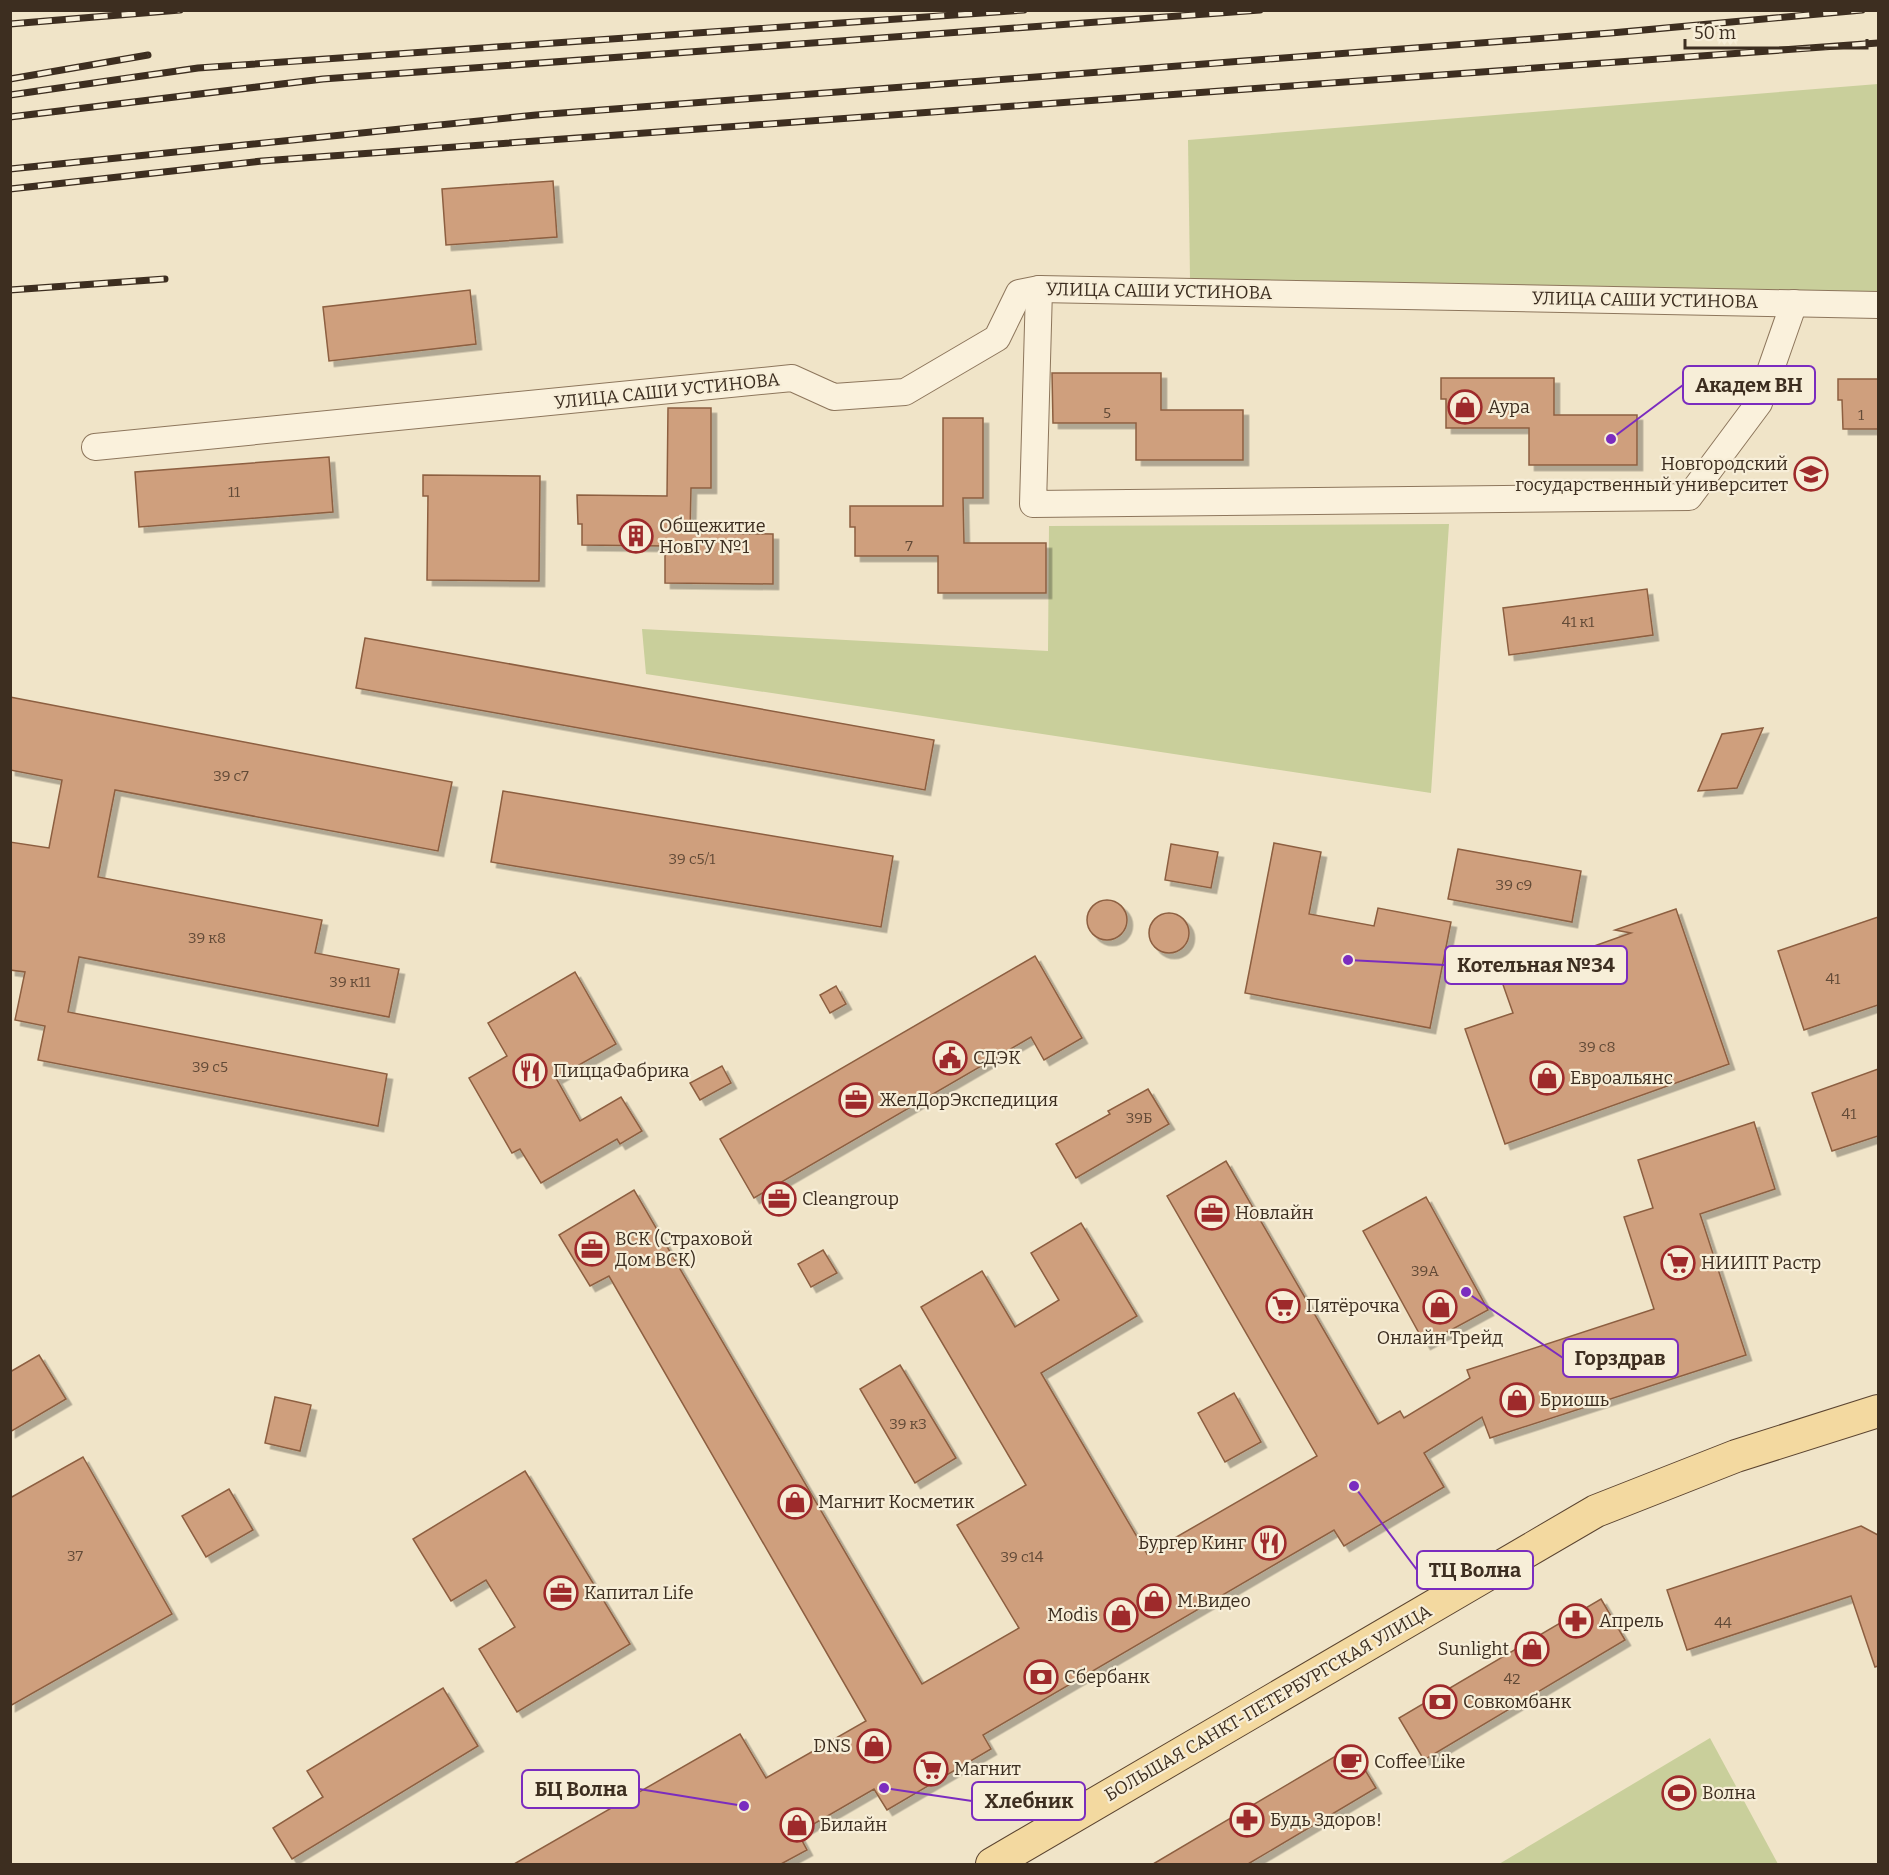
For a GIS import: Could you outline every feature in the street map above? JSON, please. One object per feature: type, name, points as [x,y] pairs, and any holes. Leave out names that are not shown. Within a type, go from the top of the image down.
[{"type":"main road","name":"БОЛЬШАЯ САНКТ-ПЕТЕРБУРГСКАЯ УЛИЦА","points":[[992,1864],[1596,1512],[1736,1456],[1878,1411]]},
{"type":"street","name":"УЛИЦА САШИ УСТИНОВА","points":[[95,447],[792,378],[834,398],[905,392],[997,338],[1019,293],[1039,289],[1878,305]]},
{"type":"street","points":[[1039,289],[1033,504],[1689,497],[1759,403],[1794,303]]},
{"type":"green space","points":[[1878,84],[1878,294],[1190,279],[1188,140]]},
{"type":"green space","points":[[1449,524],[1431,793],[646,674],[642,629],[1048,651],[1049,526]]},
{"type":"green space","name":"Волна","points":[[1710,1738],[1778,1864],[1499,1864]]},
{"type":"building","points":[[553,181],[557,237],[446,245],[442,189]]},
{"type":"building","points":[[470,290],[476,344],[329,361],[323,307]]},
{"type":"building","points":[[1052,373],[1161,373],[1161,410],[1243,410],[1243,460],[1136,460],[1136,423],[1053,423]]},
{"type":"building","points":[[1441,378],[1554,378],[1554,415],[1637,415],[1637,465],[1529,465],[1529,428],[1446,428],[1446,399],[1441,399]]},
{"type":"building","points":[[1838,379],[1878,379],[1878,429],[1843,429],[1842,400],[1838,400]]},
{"type":"building","name":"Общежитие НовГУ №1","points":[[668,408],[711,408],[711,488],[691,488],[690,533],[773,534],[773,584],[665,583],[665,546],[582,545],[582,524],[578,524],[577,495],[667,496]]},
{"type":"building","points":[[943,418],[983,418],[983,498],[963,498],[964,543],[1046,543],[1046,593],[938,593],[938,556],[855,556],[855,527],[850,527],[850,506],[943,506]]},
{"type":"building","points":[[329,457],[333,512],[139,527],[135,472]]},
{"type":"building","points":[[423,475],[540,476],[539,581],[427,580],[428,496],[423,496]]},
{"type":"building","points":[[1647,589],[1653,635],[1509,655],[1503,608]]},
{"type":"building","points":[[365,638],[934,740],[925,790],[356,688]]},
{"type":"building","points":[[10,697],[452,782],[438,851],[115,790],[98,877],[322,920],[315,953],[399,969],[389,1017],[79,957],[68,1012],[387,1074],[378,1126],[38,1060],[45,1026],[15,1020],[25,972],[10,970],[10,842],[49,848],[62,780],[10,770]]},
{"type":"building","points":[[1763,728],[1737,788],[1698,791],[1722,734]]},
{"type":"building","points":[[503,791],[893,856],[881,927],[491,862]]},
{"type":"building","points":[[1274,843],[1321,852],[1309,914],[1374,926],[1378,908],[1451,922],[1430,1028],[1245,993]]},
{"type":"building","points":[[1171,844],[1218,852],[1211,888],[1165,880]]},
{"type":"building","points":[[1458,849],[1581,871],[1572,922],[1448,899]]},
{"type":"building","points":[[1107,900],[1121,906],[1127,920],[1121,934],[1107,940],[1093,934],[1087,920],[1093,906]]},
{"type":"building","points":[[1676,909],[1729,1064],[1505,1144],[1465,1029],[1513,1013],[1501,979],[1631,933],[1615,930]]},
{"type":"building","points":[[1169,913],[1183,919],[1189,933],[1183,947],[1169,953],[1155,947],[1149,933],[1155,919]]},
{"type":"building","points":[[1878,917],[1878,1005],[1804,1030],[1778,951]]},
{"type":"building","name":"ЖелДорЭкспедиция","points":[[1035,956],[1082,1038],[1044,1060],[1031,1037],[754,1198],[720,1139]]},
{"type":"building","points":[[575,972],[616,1044],[556,1078],[580,1121],[621,1097],[642,1131],[620,1144],[617,1139],[541,1183],[520,1149],[512,1153],[469,1078],[507,1056],[488,1023]]},
{"type":"building","points":[[836,986],[846,1004],[830,1013],[820,995]]},
{"type":"building","points":[[722,1066],[731,1083],[700,1100],[690,1083]]},
{"type":"building","points":[[1878,1069],[1878,1136],[1832,1151],[1812,1093]]},
{"type":"building","points":[[1148,1089],[1169,1124],[1076,1178],[1056,1144],[1110,1114],[1108,1111]]},
{"type":"building","points":[[1754,1122],[1775,1189],[1700,1214],[1746,1355],[1490,1438],[1482,1417],[1424,1453],[1444,1487],[1344,1546],[1334,1530],[983,1735],[991,1749],[887,1810],[874,1789],[798,1833],[807,1850],[781,1864],[514,1864],[740,1734],[766,1778],[866,1721],[609,1276],[590,1286],[559,1235],[634,1190],[922,1684],[1019,1628],[957,1525],[1026,1485],[921,1307],[982,1271],[1015,1327],[1059,1300],[1031,1253],[1081,1223],[1137,1316],[1041,1373],[1147,1554],[1317,1456],[1167,1196],[1226,1161],[1378,1424],[1400,1411],[1404,1418],[1470,1378],[1467,1370],[1654,1309],[1624,1217],[1653,1208],[1638,1160]]},
{"type":"building","points":[[1426,1197],[1488,1310],[1425,1344],[1363,1231]]},
{"type":"building","points":[[823,1250],[837,1273],[811,1287],[798,1264]]},
{"type":"building","points":[[39,1355],[66,1399],[10,1432],[10,1372]]},
{"type":"building","points":[[900,1365],[956,1458],[915,1483],[860,1389]]},
{"type":"building","points":[[1234,1393],[1261,1442],[1225,1462],[1198,1413]]},
{"type":"building","points":[[275,1397],[311,1405],[300,1451],[265,1443]]},
{"type":"building","points":[[83,1457],[172,1614],[10,1706],[10,1498]]},
{"type":"building","points":[[525,1471],[630,1644],[517,1712],[479,1649],[515,1627],[486,1580],[451,1601],[413,1539]]},
{"type":"building","points":[[229,1489],[253,1530],[206,1557],[182,1516]]},
{"type":"building","points":[[1861,1526],[1878,1535],[1878,1666],[1875,1667],[1851,1596],[1687,1650],[1667,1590]]},
{"type":"building","points":[[1601,1599],[1625,1640],[1424,1760],[1399,1718]]},
{"type":"building","points":[[443,1688],[478,1746],[292,1859],[273,1828],[323,1797],[307,1771]]},
{"type":"building","points":[[1351,1747],[1376,1788],[1248,1864],[1153,1864]]},
{"type":"railway","points":[[10,24],[180,10]]},
{"type":"railway","points":[[10,95],[198,68],[1024,10]]},
{"type":"railway","points":[[10,117],[323,79],[1260,10]]},
{"type":"railway","points":[[10,169],[536,115],[1611,33],[1862,10]]},
{"type":"railway","points":[[10,189],[262,161],[1878,43]]},
{"type":"railway","points":[[10,79],[148,55]]},
{"type":"railway","points":[[10,290],[165,279]]},
{"type":"place","name":"Аура","points":[[1465,407]]},
{"type":"place","name":"Академ ВН","points":[[1611,439]]},
{"type":"place","name":"Новгородский государственный университет","points":[[1811,474]]},
{"type":"place","name":"Общежитие НовГУ №1","points":[[636,536]]},
{"type":"place","name":"Котельная №34","points":[[1348,960]]},
{"type":"place","name":"СДЭК","points":[[950,1058]]},
{"type":"place","name":"ПиццаФабрика","points":[[530,1071]]},
{"type":"place","name":"Евроальянс","points":[[1547,1078]]},
{"type":"place","name":"ЖелДорЭкспедиция","points":[[856,1100]]},
{"type":"place","name":"Cleangroup","points":[[779,1199]]},
{"type":"place","name":"Новлайн","points":[[1212,1213]]},
{"type":"place","name":"ВСК (Страховой Дом ВСК)","points":[[592,1249]]},
{"type":"place","name":"НИИПТ Растр","points":[[1678,1263]]},
{"type":"place","name":"Горздрав","points":[[1466,1292]]},
{"type":"place","name":"Пятёрочка","points":[[1283,1306]]},
{"type":"place","name":"Онлайн Трейд","points":[[1440,1307]]},
{"type":"place","name":"Бриошь","points":[[1517,1400]]},
{"type":"place","name":"ТЦ Волна","points":[[1354,1486]]},
{"type":"place","name":"Магнит Косметик","points":[[795,1502]]},
{"type":"place","name":"Бургер Кинг","points":[[1269,1543]]},
{"type":"place","name":"Капитал Life","points":[[561,1593]]},
{"type":"place","name":"М.Видео","points":[[1154,1601]]},
{"type":"place","name":"Modis","points":[[1121,1615]]},
{"type":"place","name":"Апрель","points":[[1576,1621]]},
{"type":"place","name":"Sunlight","points":[[1532,1649]]},
{"type":"place","name":"Сбербанк","points":[[1041,1677]]},
{"type":"place","name":"Совкомбанк","points":[[1440,1702]]},
{"type":"place","name":"DNS","points":[[874,1746]]},
{"type":"place","name":"Coffee Like","points":[[1351,1762]]},
{"type":"place","name":"Магнит","points":[[931,1769]]},
{"type":"place","name":"Хлебник","points":[[884,1788]]},
{"type":"place","name":"Волна","points":[[1679,1793]]},
{"type":"place","name":"БЦ Волна","points":[[744,1806]]},
{"type":"place","name":"Будь Здоров!","points":[[1247,1820]]},
{"type":"place","name":"Билайн","points":[[797,1825]]}]
